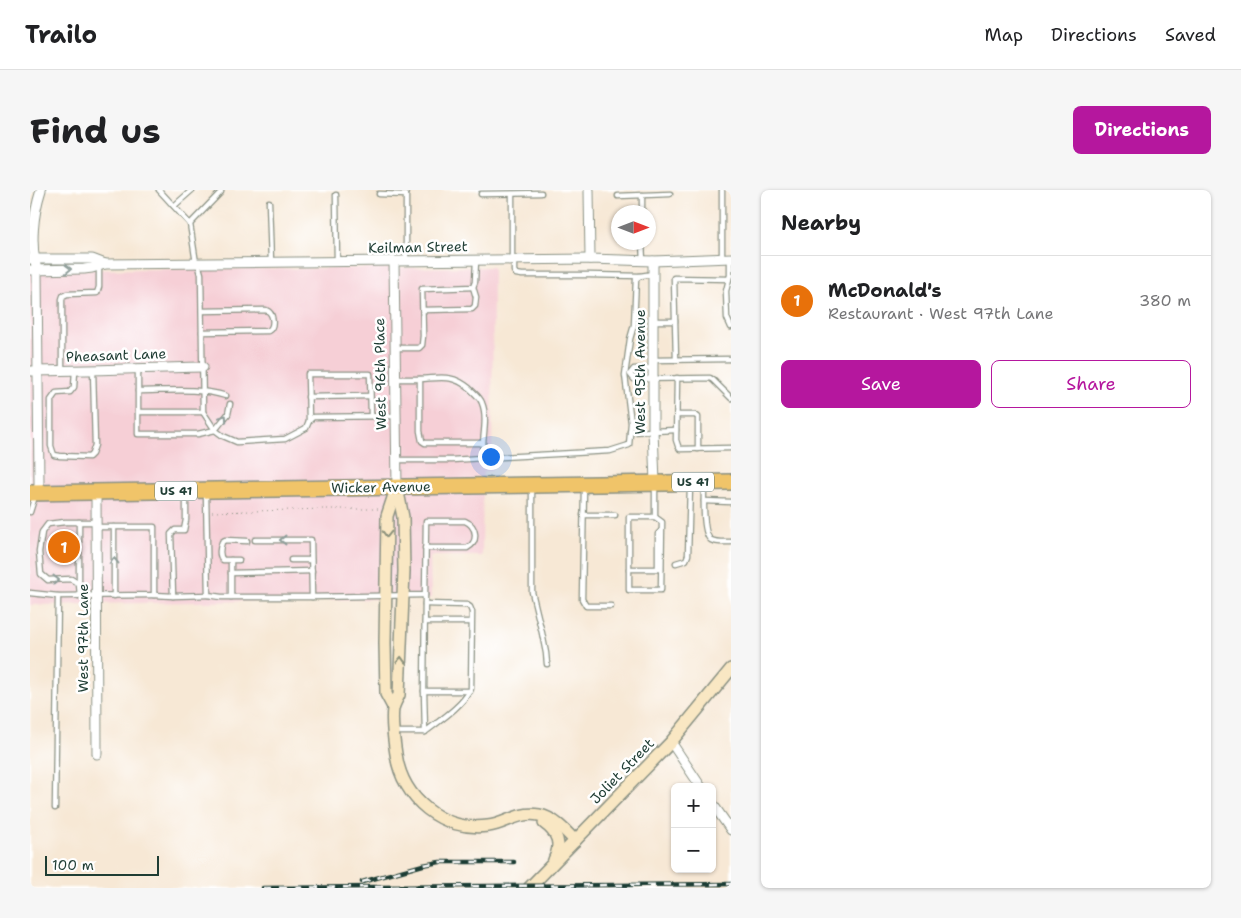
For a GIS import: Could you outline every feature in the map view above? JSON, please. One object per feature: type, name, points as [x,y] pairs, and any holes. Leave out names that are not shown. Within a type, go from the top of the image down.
[{"type":"highway","name":"Wicker Avenue","points":[[33,493],[731,482]]},
{"type":"street","points":[[33,493],[39,485],[32,259],[34,221],[40,190]]},
{"type":"street","points":[[589,190],[590,259]]},
{"type":"street","name":"Keilman Street","points":[[33,270],[84,269],[102,265],[197,263],[590,259],[653,261],[728,258]]},
{"type":"street","name":"Keilman Street","points":[[32,259],[92,259],[102,265]]},
{"type":"street","name":"West 96th Place","points":[[393,707],[400,695],[403,595],[403,517],[397,487],[396,460],[394,261]]},
{"type":"street","name":"West 95th Avenue","points":[[653,261],[653,430],[655,483]]},
{"type":"street","name":"Pheasant Lane","points":[[34,371],[203,367]]},
{"type":"street","name":"West 96th Place","points":[[397,487],[387,516],[386,694],[393,707],[397,759],[404,783],[415,798],[428,810],[442,819],[472,827],[488,826],[518,816],[533,814]]},
{"type":"street","name":"West 97th Lane","points":[[96,492],[97,754]]},
{"type":"street","name":"Joliet Street","points":[[529,888],[671,742],[731,670]]},
{"type":"street","points":[[671,742],[698,783]]},
{"type":"street","points":[[716,809],[731,830]]},
{"type":"street","points":[[533,814],[551,819],[575,840]]},
{"type":"street","points":[[533,814],[553,830],[558,844],[558,852],[553,864]]},
{"type":"lane","points":[[159,190],[190,224],[197,263],[201,274],[203,412],[215,430],[237,442],[257,442],[285,439],[306,428],[313,417],[396,416]]},
{"type":"lane","points":[[174,206],[192,190]]},
{"type":"lane","points":[[190,224],[221,190]]},
{"type":"lane","points":[[722,190],[729,279],[726,291],[727,318],[731,327]]},
{"type":"lane","points":[[482,194],[541,193]]},
{"type":"lane","points":[[380,194],[406,195],[406,261]]},
{"type":"lane","points":[[512,194],[513,260],[516,274],[640,276],[653,274]]},
{"type":"lane","points":[[618,196],[670,194]]},
{"type":"lane","points":[[336,195],[337,262]]},
{"type":"lane","points":[[642,195],[642,205]]},
{"type":"lane","points":[[269,202],[270,262]]},
{"type":"lane","points":[[642,250],[643,261]]},
{"type":"lane","points":[[423,310],[472,310],[475,306],[476,297],[473,287],[476,260]]},
{"type":"lane","points":[[62,371],[63,296],[67,294],[97,293],[102,265]]},
{"type":"lane","points":[[396,460],[452,460],[610,451],[629,445],[631,423],[628,374],[630,339],[634,325],[636,279],[640,276]]},
{"type":"lane","points":[[676,360],[674,278],[729,279]]},
{"type":"lane","points":[[395,348],[419,348],[422,345],[422,290],[473,287]]},
{"type":"lane","points":[[202,311],[266,310],[272,314],[272,328],[268,331],[202,332]]},
{"type":"lane","points":[[653,321],[675,321]]},
{"type":"lane","points":[[628,374],[634,369],[676,360],[731,359]]},
{"type":"lane","points":[[138,368],[138,434],[198,434],[215,430],[228,414],[230,404]]},
{"type":"lane","points":[[75,371],[74,387],[70,392],[56,393],[51,400],[51,446],[54,455],[89,457],[95,445],[93,370]]},
{"type":"lane","points":[[309,421],[308,374],[370,374],[371,416]]},
{"type":"lane","points":[[628,374],[634,379],[710,378],[731,398]]},
{"type":"lane","points":[[677,378],[676,430],[680,449],[731,448]]},
{"type":"lane","points":[[395,379],[455,379],[464,384],[482,403],[484,413],[482,458]]},
{"type":"lane","points":[[420,379],[420,431],[422,441],[425,443],[483,443]]},
{"type":"lane","points":[[138,391],[203,390],[226,396]]},
{"type":"lane","points":[[308,397],[370,396]]},
{"type":"lane","points":[[138,412],[203,412]]},
{"type":"lane","points":[[676,415],[695,415],[698,417],[698,449]]},
{"type":"lane","points":[[630,432],[676,430]]},
{"type":"lane","points":[[697,482],[704,501],[706,535],[712,540],[731,542]]},
{"type":"lane","points":[[676,563],[686,560],[688,555],[697,482]]},
{"type":"lane","points":[[655,483],[655,517]]},
{"type":"lane","points":[[584,484],[582,599],[586,606],[611,606]]},
{"type":"lane","points":[[532,485],[532,592],[547,664]]},
{"type":"lane","points":[[173,596],[171,534],[175,530],[184,530],[186,490]]},
{"type":"lane","points":[[206,490],[208,595]]},
{"type":"lane","points":[[30,512],[33,493]]},
{"type":"lane","points":[[704,501],[731,502]]},
{"type":"lane","points":[[584,515],[615,515]]},
{"type":"lane","points":[[629,517],[655,517],[662,522],[662,531],[658,534],[661,590],[629,590],[629,517]]},
{"type":"lane","points":[[425,548],[467,548],[471,546],[475,539],[474,528],[465,521],[426,520],[425,548],[424,691],[425,732]]},
{"type":"lane","points":[[79,584],[71,579],[48,580],[41,574],[39,552],[42,532],[48,524],[79,522],[114,527],[154,527],[154,595]]},
{"type":"lane","points":[[79,522],[80,596]]},
{"type":"lane","points":[[114,527],[114,596]]},
{"type":"lane","points":[[239,560],[223,560],[221,558],[220,549],[222,542],[225,540],[247,541]]},
{"type":"lane","points":[[255,540],[311,540],[312,597]]},
{"type":"lane","points":[[231,560],[231,596]]},
{"type":"lane","points":[[291,560],[311,560]]},
{"type":"lane","points":[[629,569],[660,569]]},
{"type":"lane","points":[[231,573],[312,571]]},
{"type":"lane","points":[[30,592],[58,596],[208,595],[312,597],[425,595]]},
{"type":"lane","points":[[55,808],[58,596]]},
{"type":"lane","points":[[394,732],[425,732],[459,705],[471,689],[472,612],[470,607],[467,604],[425,604]]},
{"type":"lane","points":[[425,622],[472,622]]},
{"type":"lane","points":[[424,691],[470,691]]},
{"type":"path","points":[[207,512],[341,508],[375,509],[381,511]]},
{"type":"shaded area","points":[[493,267],[492,471],[483,471],[482,556],[430,556],[431,598],[30,605],[30,270]]},
{"type":"railway","points":[[362,882],[440,862],[514,862]]},
{"type":"railway","points":[[263,888],[731,884]]},
{"type":"place","name":"McDonald's","points":[[64,547]]}]
